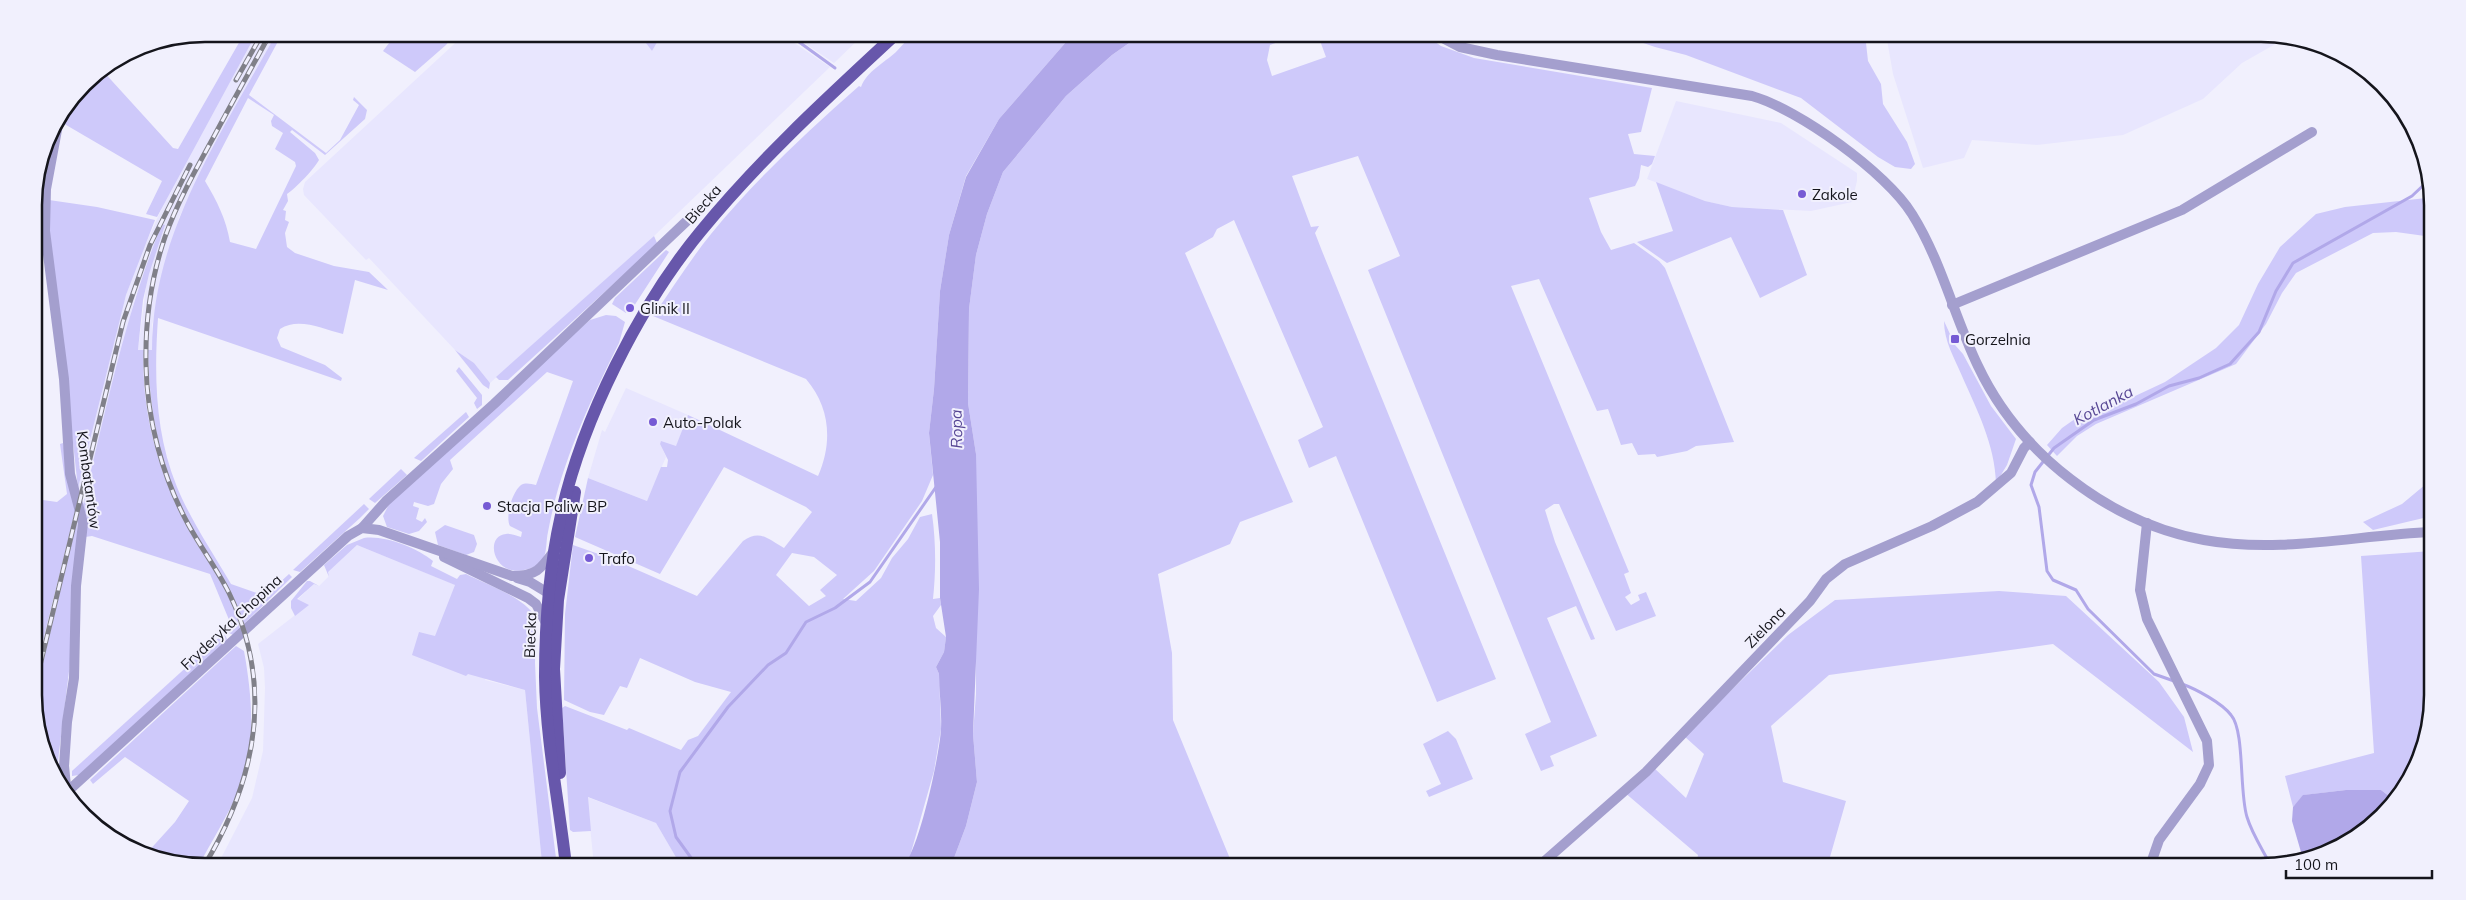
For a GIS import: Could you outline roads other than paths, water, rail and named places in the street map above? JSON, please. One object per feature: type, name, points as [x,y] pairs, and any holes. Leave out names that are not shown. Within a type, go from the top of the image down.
[{"type":"main road","name":"Biecka","points":[[565,858],[554,669],[554,550],[572,474],[580,449],[634,331],[671,270],[728,199],[812,112],[887,42]]},
{"type":"main road","name":"Biecka","points":[[563,841],[555,799],[548,736],[545,678],[546,624],[553,596],[559,584],[566,539],[588,434]]},
{"type":"street","points":[[1450,42],[1460,47],[1488,53],[1752,96],[1783,107],[1804,119],[1869,168],[1898,194],[1922,234],[1978,368],[1998,402],[2030,442],[2054,464],[2103,500],[2147,523],[2205,540],[2258,546],[2424,533]]},
{"type":"street","points":[[1952,305],[2182,210],[2312,132]]},
{"type":"street","name":"Kombatantów","points":[[43,209],[64,379],[68,455],[83,523],[76,586],[74,678],[67,722],[65,777]]},
{"type":"street","name":"Fryderyka Chopina","points":[[72,787],[348,536],[362,528],[386,501],[494,404],[691,217]]},
{"type":"street","name":"Zielona","points":[[1549,857],[1646,772],[1805,606],[1826,580],[1845,564],[1932,526],[1977,502],[2011,473],[2024,448],[2030,442]]},
{"type":"street","points":[[2147,523],[2140,590],[2147,619],[2184,698],[2207,741],[2210,765],[2200,784],[2159,840],[2153,857]]},
{"type":"street","points":[[362,528],[379,530],[530,582],[553,596]]},
{"type":"street","points":[[433,550],[528,598],[536,604],[546,624]]},
{"type":"street","points":[[512,576],[526,576],[537,571],[554,550]]},
{"type":"street","points":[[528,598],[535,599],[553,596]]},
{"type":"water","name":"Ropa","points":[[1066,42],[1131,42],[1112,55],[1066,96],[1003,172],[987,214],[976,255],[969,309],[968,403],[976,454],[979,589],[973,734],[977,782],[966,826],[954,858],[909,858],[916,842],[928,801],[941,729],[939,674],[936,667],[944,652],[946,637],[940,598],[940,542],[929,433],[934,389],[940,291],[949,235],[966,177],[999,119]]},
{"type":"water","points":[[2346,790],[2381,790],[2388,796],[2360,824],[2342,836],[2301,852],[2292,821],[2293,807],[2303,795]]},
{"type":"waterway","points":[[799,42],[835,68]]},
{"type":"waterway","name":"Kotlanka","points":[[2174,681],[2154,674],[2088,609],[2076,590],[2053,580],[2047,571],[2039,507],[2031,485],[2035,472],[2054,448],[2094,420],[2136,404],[2169,386],[2199,378],[2230,364],[2259,332],[2276,291],[2293,263],[2412,196],[2422,186]]},
{"type":"waterway","points":[[691,858],[676,837],[670,811],[680,772],[728,707],[768,665],[786,653],[806,622],[835,608],[870,582],[936,487]]},
{"type":"waterway","name":"Kotlanka","points":[[2182,684],[2222,706],[2231,715],[2235,723],[2240,748],[2243,793],[2247,817],[2266,857]]},
{"type":"railway","points":[[236,80],[257,42]]},
{"type":"railway","points":[[208,858],[222,833],[247,767],[253,733],[255,698],[252,664],[243,628],[229,593],[188,524],[164,467],[149,406],[146,365],[147,332],[153,284],[160,252],[170,224],[193,175],[266,42]]},
{"type":"railway","points":[[42,657],[123,322],[150,245],[190,165]]},
{"type":"place","name":"Zakole","points":[[1802,194]]},
{"type":"place","name":"Glinik II","points":[[630,308]]},
{"type":"place","name":"Gorzelnia","points":[[1955,339]]},
{"type":"place","name":"Auto-Polak","points":[[653,422]]},
{"type":"place","name":"Stacja Paliw BP","points":[[487,506]]},
{"type":"place","name":"Trafo","points":[[589,558]]}]
